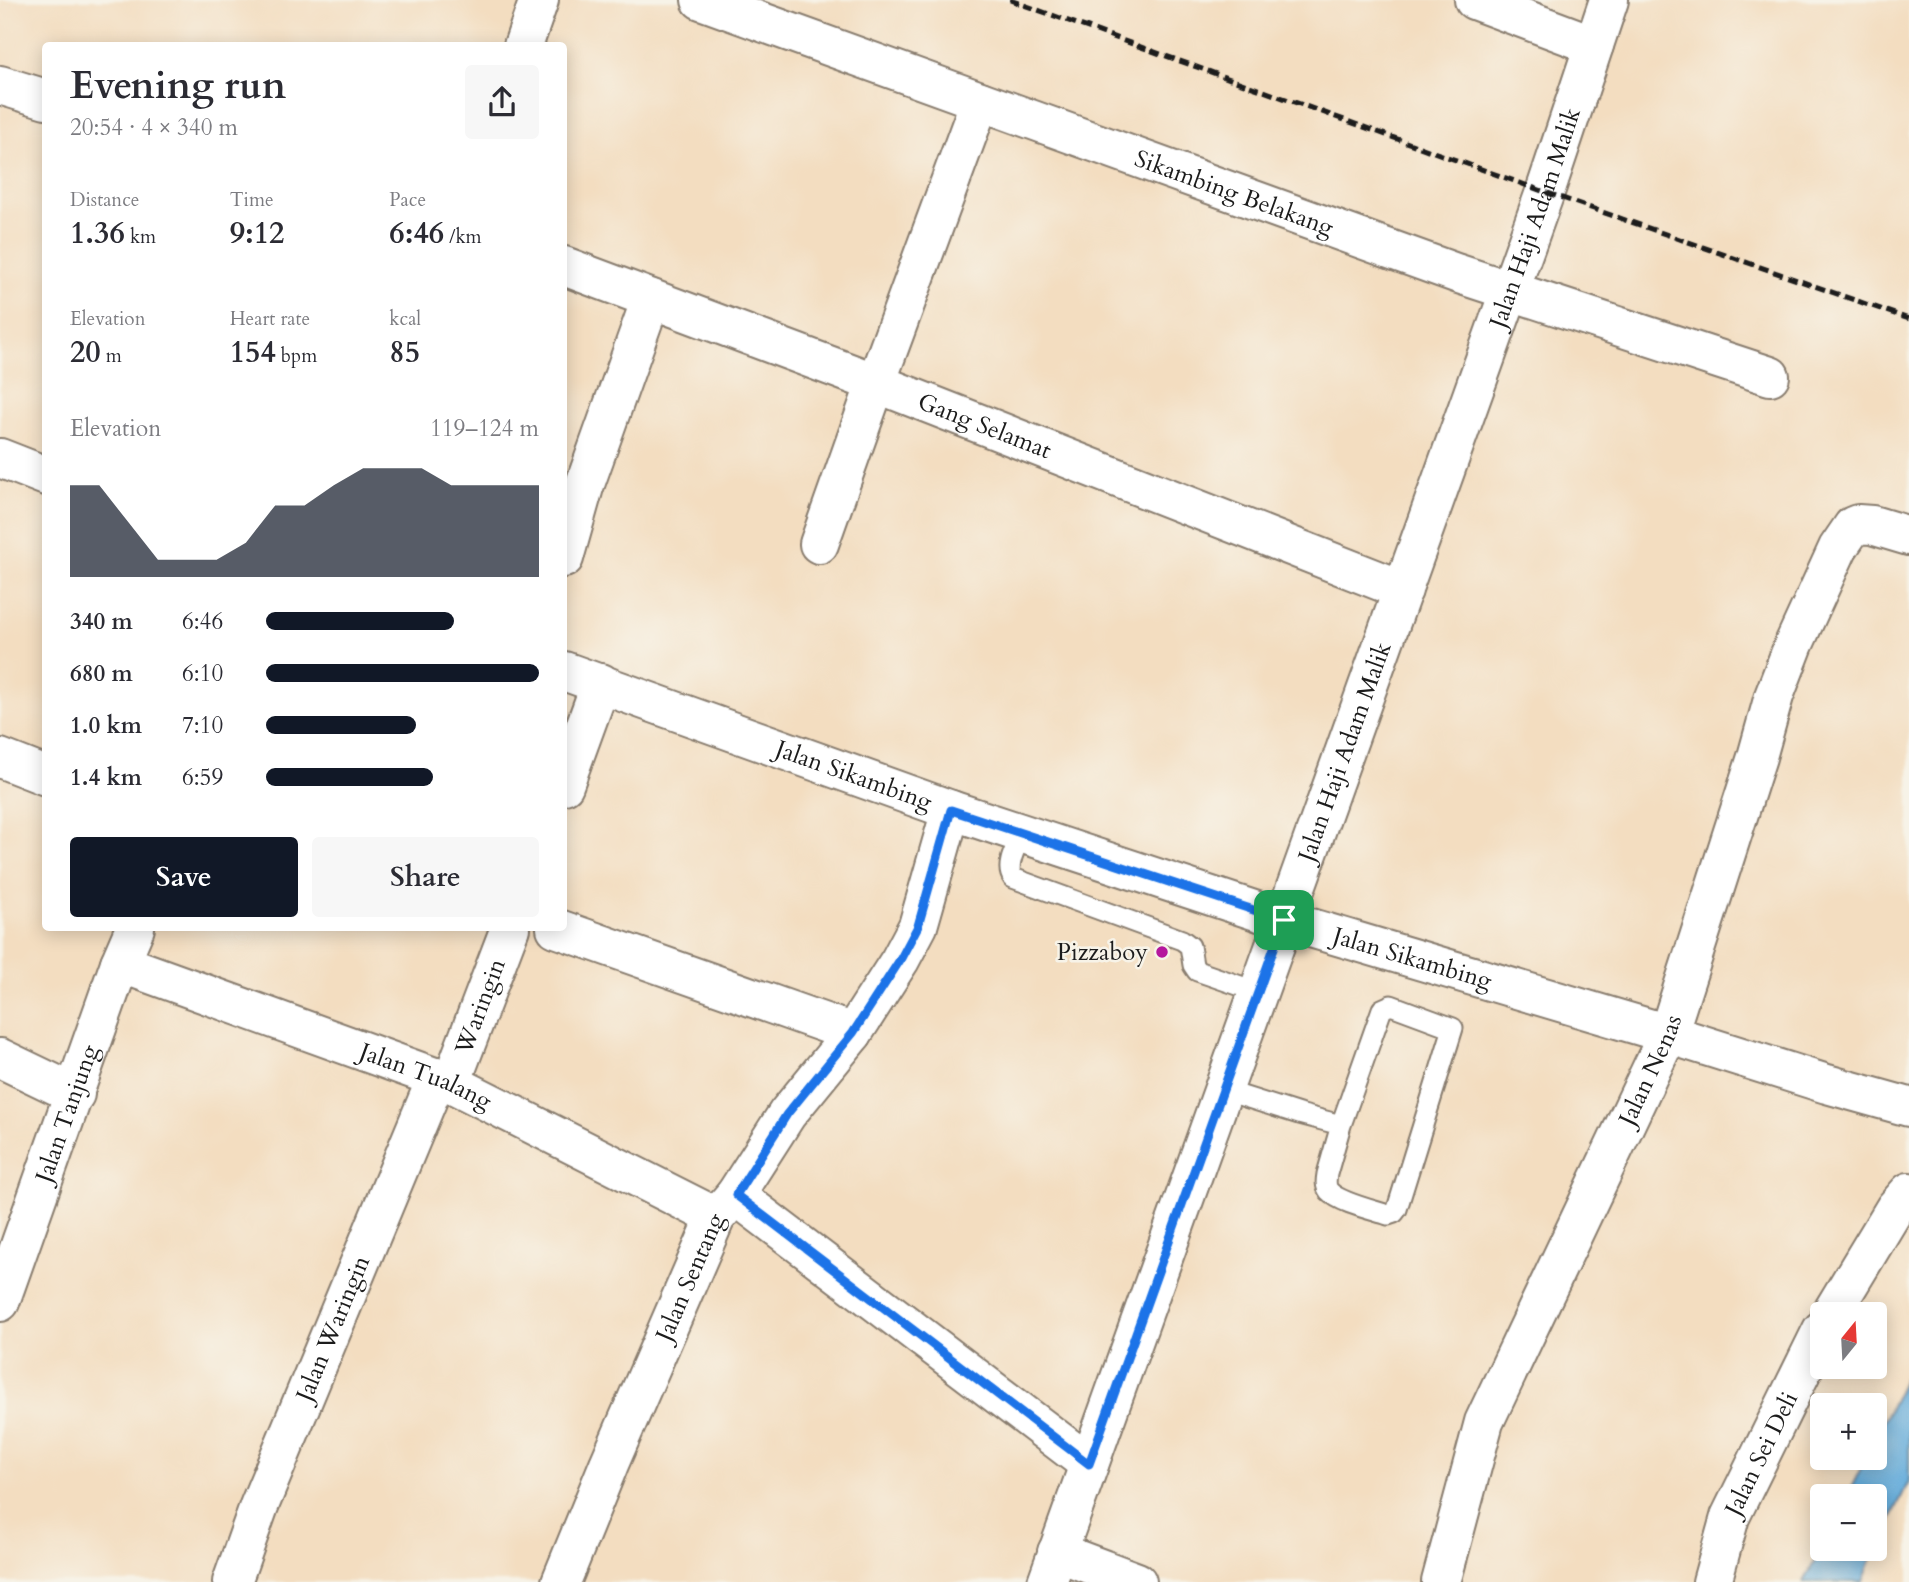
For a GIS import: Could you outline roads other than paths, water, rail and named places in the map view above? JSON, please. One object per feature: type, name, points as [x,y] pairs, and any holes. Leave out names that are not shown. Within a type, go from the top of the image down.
[{"type":"street","points":[[524,42],[539,0]]},
{"type":"street","name":"Sikambing Belakang","points":[[701,0],[1443,268],[1770,376]]},
{"type":"street","points":[[1474,0],[1594,45]]},
{"type":"street","name":"Jalan Haji Adam Malik","points":[[1052,1567],[1510,290],[1609,0]]},
{"type":"street","points":[[0,85],[42,98]]},
{"type":"street","points":[[819,544],[980,101]]},
{"type":"street","name":"Gang Selamat","points":[[567,267],[876,383],[1403,590]]},
{"type":"street","points":[[567,547],[584,487],[651,299]]},
{"type":"street","points":[[0,458],[42,474]]},
{"type":"street","name":"Jalan Nenas","points":[[1440,1582],[1484,1422],[1668,1034],[1774,696],[1794,645],[1838,548],[1853,526],[1872,524],[1909,536]]},
{"type":"street","name":"Jalan Sikambing","points":[[567,672],[951,810],[1284,920],[1909,1107]]},
{"type":"street","points":[[567,777],[601,683]]},
{"type":"street","points":[[0,758],[42,774]]},
{"type":"street","name":"Jalan Sentang","points":[[561,1582],[608,1464],[726,1206],[787,1114],[853,1033],[900,960],[918,926],[951,810]]},
{"type":"street","name":"Jalan Tanjung","points":[[0,1302],[134,931]]},
{"type":"street","name":"Waringin","points":[[444,1080],[509,931]]},
{"type":"street","points":[[564,931],[853,1033]]},
{"type":"street","name":"Jalan Tualang","points":[[120,963],[444,1080],[726,1206],[1089,1464]]},
{"type":"street","points":[[0,1058],[75,1094]]},
{"type":"street","name":"Jalan Waringin","points":[[232,1582],[259,1506],[444,1080]]},
{"type":"street","points":[[1838,1302],[1895,1208],[1909,1192]]},
{"type":"street","name":"Jalan Sei Deli","points":[[1712,1582],[1730,1517],[1810,1354]]},
{"type":"street","points":[[1052,1567],[1137,1582]]},
{"type":"lane","points":[[1022,834],[1009,867],[1009,874],[1013,878],[1182,940],[1191,946],[1193,965],[1197,971],[1258,992]]},
{"type":"lane","points":[[1391,1004],[1452,1028],[1394,1213],[1388,1215],[1344,1200],[1329,1191],[1325,1181],[1326,1174],[1341,1125],[1382,1009],[1391,1004]]},
{"type":"lane","points":[[1223,1090],[1341,1125]]},
{"type":"water","points":[[1909,1369],[1909,1481],[1887,1527],[1887,1484],[1853,1484],[1860,1470],[1887,1470],[1887,1414]]},
{"type":"water","points":[[1815,1561],[1871,1561],[1863,1582],[1804,1582]]},
{"type":"railway","points":[[1010,0],[1909,319]]},
{"type":"place","name":"Pizzaboy","points":[[1162,952]]}]
